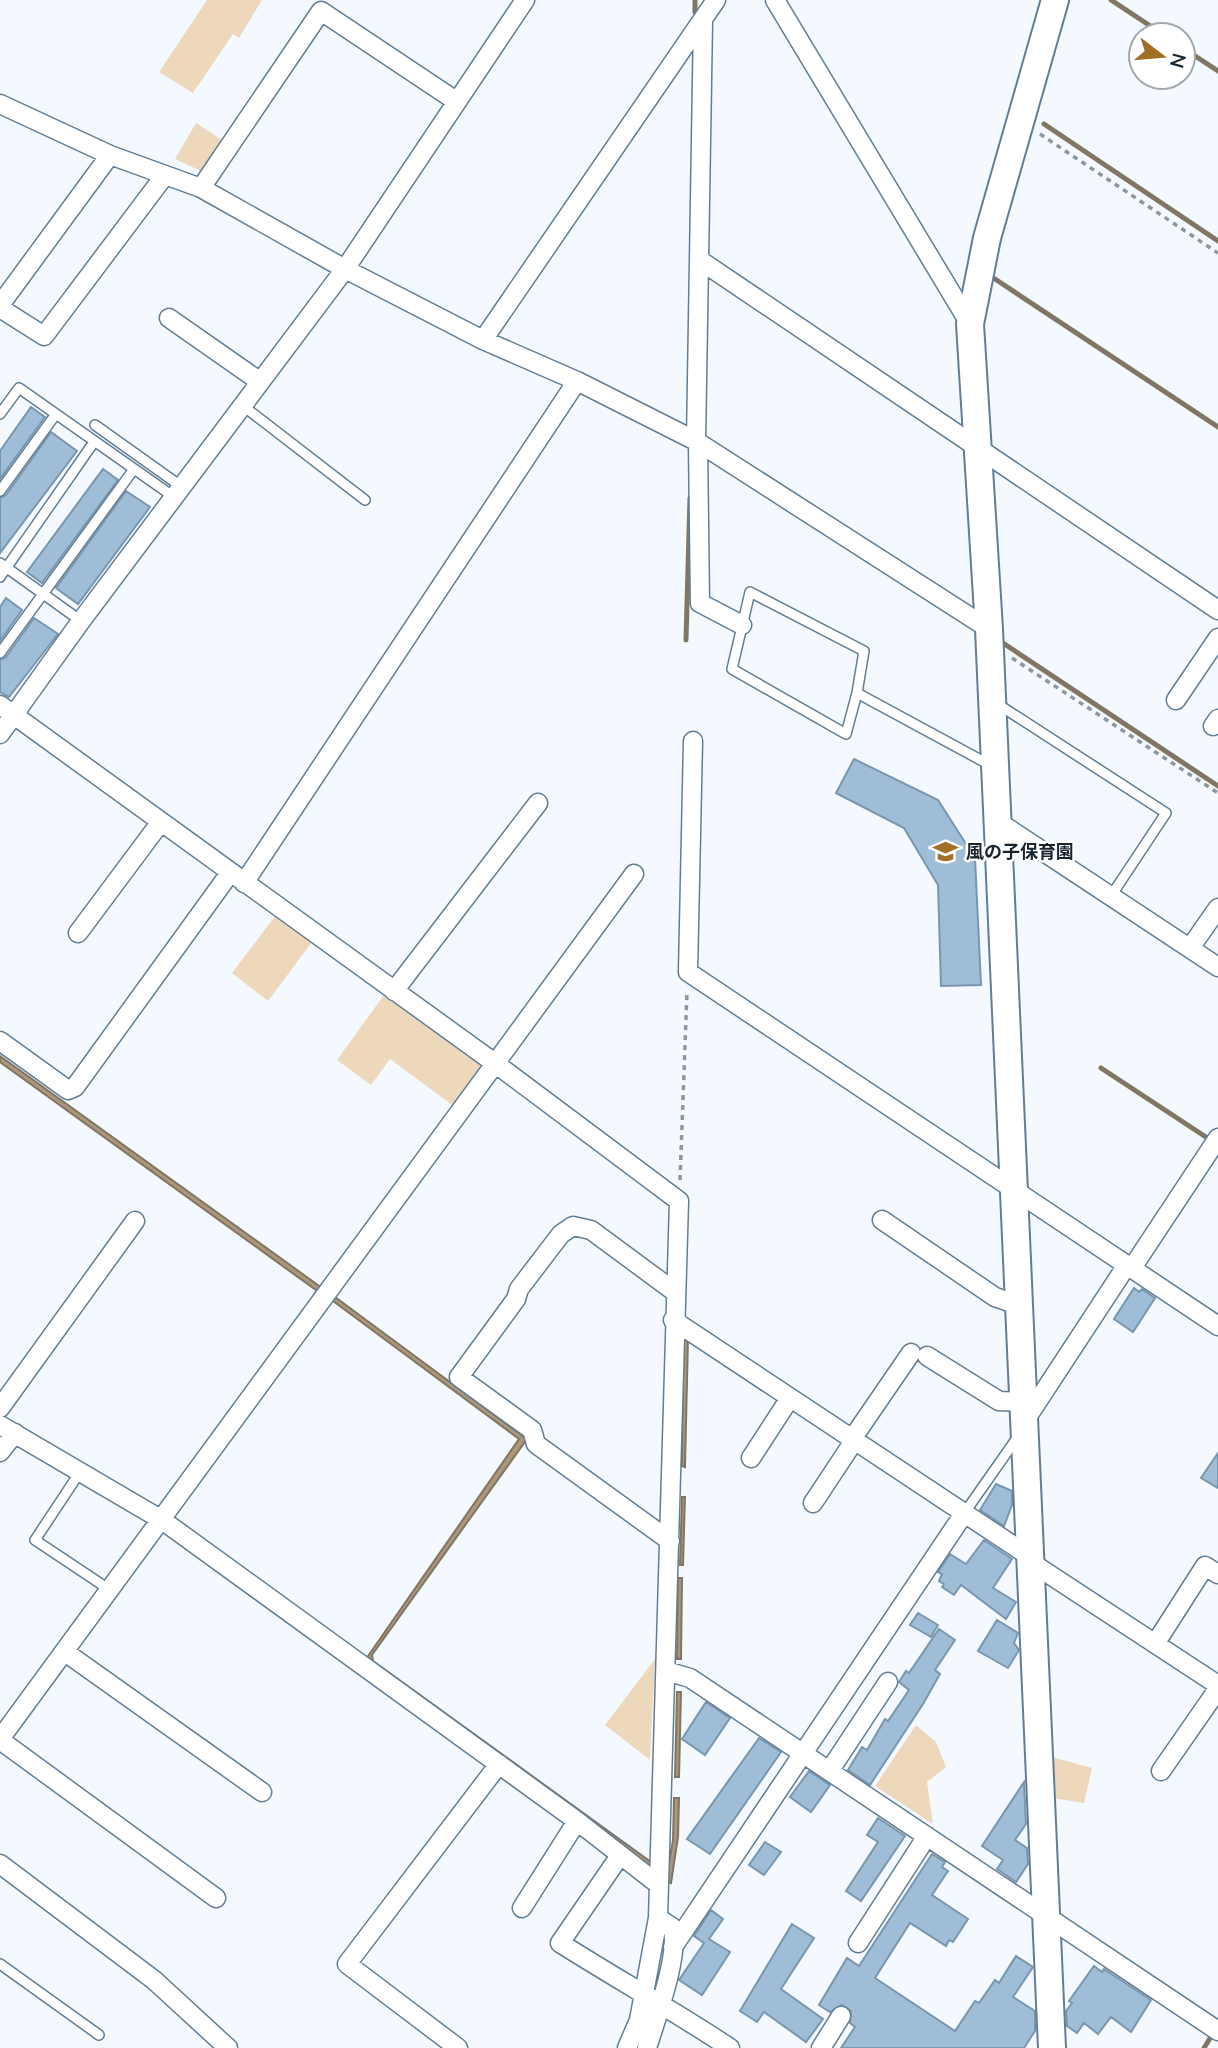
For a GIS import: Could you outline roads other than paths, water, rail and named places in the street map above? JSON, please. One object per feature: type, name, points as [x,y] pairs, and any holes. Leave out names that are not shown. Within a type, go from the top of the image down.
[{"type":"street","points":[[0,734],[7,710],[80,621],[345,269],[524,0]]},
{"type":"street","points":[[483,340],[716,0]]},
{"type":"street","points":[[775,0],[970,324]]},
{"type":"street","points":[[1052,2048],[989,636],[970,324],[987,238],[1055,0]]},
{"type":"street","points":[[201,188],[325,6],[456,101]]},
{"type":"street","points":[[703,20],[697,442],[700,603],[742,625]]},
{"type":"street","points":[[0,104],[110,155],[201,188],[345,269],[483,340],[577,380],[697,442],[989,636]]},
{"type":"street","points":[[110,155],[0,306],[44,336],[165,175]]},
{"type":"street","points":[[701,261],[1218,610]]},
{"type":"street","points":[[169,318],[259,381]]},
{"type":"street","points":[[0,1041],[68,1090],[75,1087],[237,878],[577,380]]},
{"type":"street","points":[[1176,699],[1218,638]]},
{"type":"street","points":[[7,710],[496,1064],[679,1201],[673,1320],[670,1541],[658,1919],[639,2020],[627,2048]]},
{"type":"street","points":[[693,741],[688,972],[1218,1326]]},
{"type":"street","points":[[394,991],[538,803]]},
{"type":"street","points":[[997,821],[1218,967]]},
{"type":"street","points":[[78,933],[160,822]]},
{"type":"street","points":[[216,1898],[0,1740],[634,874]]},
{"type":"street","points":[[1190,948],[1218,908]]},
{"type":"street","points":[[1022,1419],[1218,1139]]},
{"type":"street","points":[[0,1408],[135,1220]]},
{"type":"street","points":[[881,1220],[995,1297],[1018,1305]]},
{"type":"street","points":[[670,1541],[536,1444],[531,1430],[459,1377],[516,1299],[519,1289],[561,1234],[573,1226],[591,1230],[675,1292]]},
{"type":"street","points":[[673,1320],[1218,1687],[1161,1771]]},
{"type":"street","points":[[813,1503],[853,1440],[919,1355],[999,1401],[1022,1419]]},
{"type":"street","points":[[751,1458],[790,1398]]},
{"type":"street","points":[[0,1452],[7,1429],[162,1520],[613,1847],[619,1857],[659,1885]]},
{"type":"street","points":[[673,1947],[963,1515]]},
{"type":"street","points":[[1155,1644],[1205,1566],[1218,1574]]},
{"type":"street","points":[[65,1651],[262,1792]]},
{"type":"street","points":[[666,1671],[690,1678],[1218,2031]]},
{"type":"street","points":[[830,1770],[888,1682]]},
{"type":"street","points":[[458,2048],[346,1964],[499,1765]]},
{"type":"street","points":[[522,1908],[577,1821]]},
{"type":"street","points":[[858,1943],[927,1836]]},
{"type":"street","points":[[619,1857],[560,1943],[644,1997],[662,2003],[730,2048]]},
{"type":"street","points":[[0,1864],[154,1980],[228,2048]]},
{"type":"street","points":[[647,2048],[662,2003],[673,1947],[672,1927],[658,1919]]},
{"type":"street","points":[[821,2048],[841,2016]]},
{"type":"lane","points":[[0,414],[19,388],[134,469],[178,492]]},
{"type":"lane","points":[[242,405],[365,500]]},
{"type":"lane","points":[[0,491],[56,414]]},
{"type":"lane","points":[[95,425],[178,492]]},
{"type":"lane","points":[[0,577],[3,566],[94,442]]},
{"type":"lane","points":[[0,653],[134,469]]},
{"type":"lane","points":[[3,566],[80,621]]},
{"type":"lane","points":[[750,592],[864,651],[857,693],[846,734],[732,669],[750,592]]},
{"type":"lane","points":[[857,693],[994,768]]},
{"type":"lane","points":[[992,701],[1166,813],[1111,896]]},
{"type":"lane","points":[[963,1515],[1022,1419]]},
{"type":"lane","points":[[80,1472],[35,1540],[110,1590]]},
{"type":"lane","points":[[0,1964],[99,2035]]},
{"type":"waterway","points":[[695,0],[695,12]]},
{"type":"waterway","points":[[1111,0],[1143,21]]},
{"type":"waterway","points":[[1197,57],[1218,71]]},
{"type":"waterway","points":[[1044,124],[1218,241]]},
{"type":"waterway","points":[[995,279],[1218,427]]},
{"type":"waterway","points":[[686,640],[690,498]]},
{"type":"waterway","points":[[1000,641],[1218,786]]},
{"type":"waterway","points":[[1101,1068],[1212,1141]]},
{"type":"waterway","points":[[1204,2048],[1214,2032]]},
{"type":"place","name":"風の子保育園","points":[[946,852]]}]
